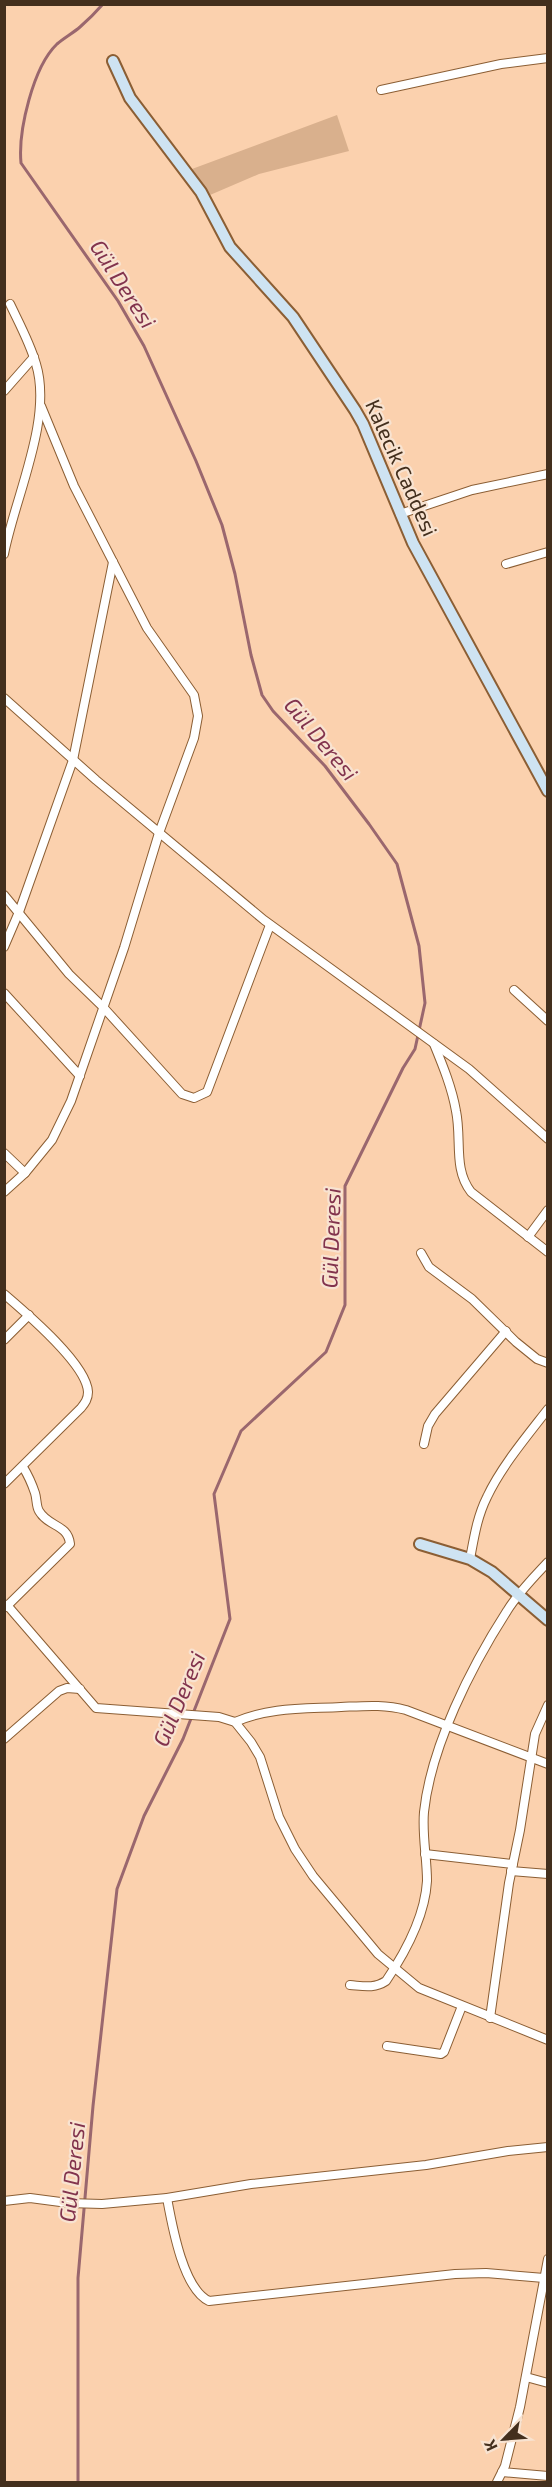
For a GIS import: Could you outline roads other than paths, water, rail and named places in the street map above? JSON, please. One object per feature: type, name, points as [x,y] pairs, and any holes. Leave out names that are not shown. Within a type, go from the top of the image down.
[{"type":"street","points":[[381,90],[501,64],[548,58]]},
{"type":"street","name":"Kalecik Caddesi","points":[[113,61],[129,98],[201,192],[230,247],[293,317],[363,424],[412,543],[548,791]]},
{"type":"street","points":[[4,554],[39,424],[41,406],[41,386],[34,357],[10,304]]},
{"type":"street","points":[[4,391],[34,357]]},
{"type":"street","points":[[4,1192],[25,1173],[52,1140],[60,1126],[104,1007],[159,833],[194,738],[198,716],[194,695],[147,628],[74,486],[41,406]]},
{"type":"street","points":[[400,514],[472,490],[548,474]]},
{"type":"street","points":[[506,564],[548,552]]},
{"type":"street","points":[[4,947],[19,912],[73,760],[113,562]]},
{"type":"street","points":[[4,698],[73,760],[270,925],[469,1069],[548,1139]]},
{"type":"street","points":[[4,895],[69,974],[104,1007],[182,1094],[194,1098],[207,1092],[270,925]]},
{"type":"street","points":[[514,990],[548,1021]]},
{"type":"street","points":[[4,993],[80,1076]]},
{"type":"street","points":[[434,1043],[457,1113],[459,1170],[463,1182],[471,1192],[548,1252]]},
{"type":"street","points":[[4,1154],[25,1173]]},
{"type":"street","points":[[528,1237],[548,1210]]},
{"type":"street","points":[[421,1253],[429,1267],[472,1299],[537,1359],[548,1363]]},
{"type":"street","points":[[4,1294],[29,1315],[68,1355],[88,1389],[88,1399],[81,1408],[4,1484]]},
{"type":"street","points":[[4,1340],[29,1315]]},
{"type":"street","points":[[424,1444],[428,1426],[435,1414],[506,1331]]},
{"type":"street","points":[[470,1559],[475,1530],[487,1496],[525,1437],[548,1409]]},
{"type":"street","points":[[23,1467],[35,1493],[39,1511],[49,1521],[64,1528],[69,1536],[70,1544],[6,1607],[96,1708],[219,1717],[235,1722],[263,1712],[284,1709],[383,1705],[406,1710],[517,1750],[548,1764]]},
{"type":"street","points":[[420,1544],[470,1559],[492,1572],[548,1620]]},
{"type":"street","points":[[350,1985],[379,1986],[386,1981],[394,1969],[422,1909],[427,1881],[424,1812],[430,1780],[447,1726],[506,1611],[548,1562]]},
{"type":"street","points":[[4,1739],[59,1691],[67,1688],[80,1689]]},
{"type":"street","points":[[490,2018],[535,1734],[548,1705]]},
{"type":"street","points":[[235,1722],[260,1757],[279,1817],[295,1849],[312,1876],[378,1954],[419,1988],[548,2040]]},
{"type":"street","points":[[425,1854],[548,1874]]},
{"type":"street","points":[[387,2046],[441,2054],[444,2052],[462,2006]]},
{"type":"street","points":[[4,2201],[30,2198],[68,2203],[102,2204],[167,2198],[251,2184],[426,2165],[508,2151],[548,2147]]},
{"type":"street","points":[[167,2198],[171,2223],[188,2274],[201,2297],[209,2301],[455,2274],[486,2272],[544,2278]]},
{"type":"street","points":[[497,2482],[502,2472],[526,2377],[547,2260]]},
{"type":"street","points":[[526,2377],[548,2383]]},
{"type":"street","points":[[502,2472],[548,2476]]},
{"type":"waterway","name":"Gül Deresi","points":[[78,2482],[78,2278],[93,2106],[117,1889],[144,1816],[183,1739],[230,1619],[214,1494],[241,1431],[326,1352],[345,1305],[345,1186],[403,1068],[415,1049],[425,1003],[419,946],[397,864],[325,766],[273,711],[262,695],[222,525],[144,346],[118,301],[21,163],[22,134],[29,100],[34,83],[48,54],[103,4]]}]
